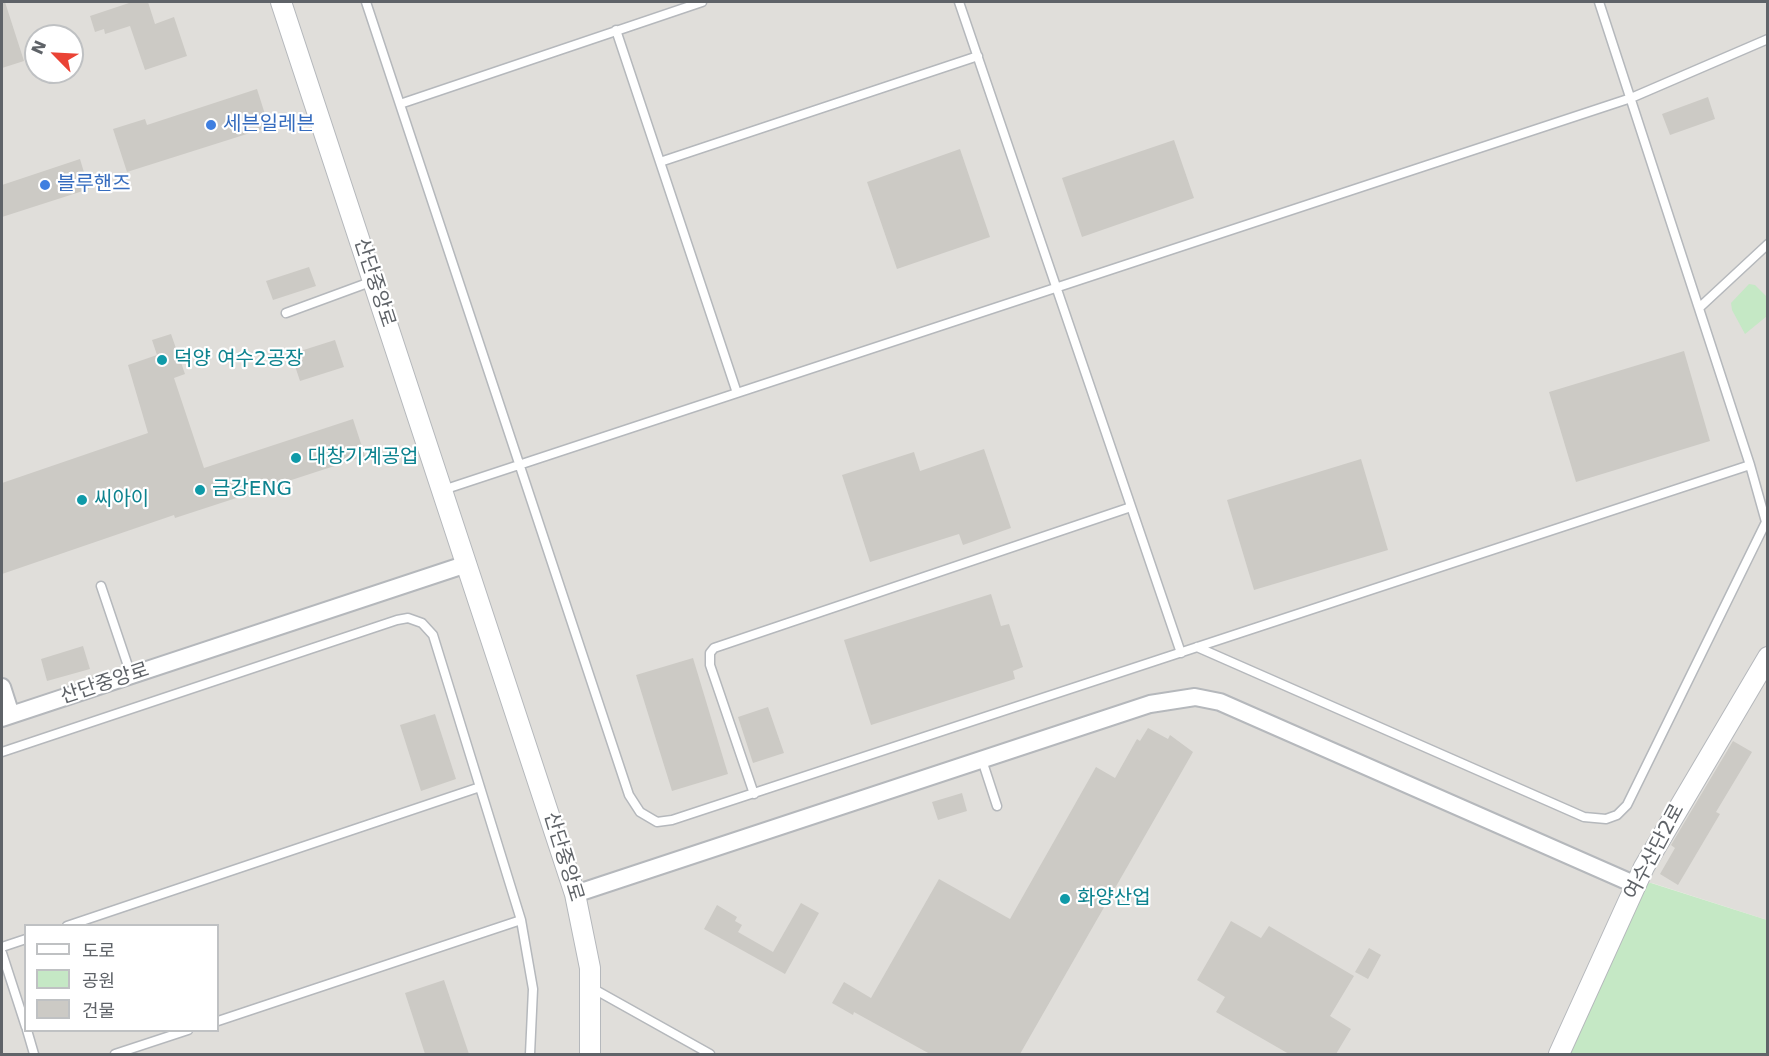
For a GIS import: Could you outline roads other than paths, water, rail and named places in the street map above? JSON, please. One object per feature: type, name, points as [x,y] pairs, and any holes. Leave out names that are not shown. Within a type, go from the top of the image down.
[{"type":"street","name":"산단중앙로","points":[[281,2],[575,894],[587,948],[591,988],[590,1054]]},
{"type":"street","name":"산단중앙로","points":[[2,687],[6,717],[467,564]]},
{"type":"street","name":"여수산단2로","points":[[1558,1054],[1636,885],[1767,657]]},
{"type":"street","points":[[575,894],[1150,704],[1183,697],[1207,699],[1636,885]]},
{"type":"lane","points":[[366,2],[629,795],[636,807],[651,819],[668,822],[1750,465]]},
{"type":"lane","points":[[400,104],[690,3],[702,2]]},
{"type":"lane","points":[[959,2],[1180,653]]},
{"type":"lane","points":[[1197,647],[1584,817],[1599,820],[1611,818],[1622,811],[1631,798],[1765,529],[1765,510],[1599,2]]},
{"type":"lane","points":[[616,30],[737,393]]},
{"type":"lane","points":[[443,490],[1631,98],[1767,39]]},
{"type":"lane","points":[[660,162],[978,56]]},
{"type":"lane","points":[[1699,308],[1767,244]]},
{"type":"lane","points":[[286,313],[374,281]]},
{"type":"lane","points":[[754,794],[710,665],[709,657],[714,648],[1131,507]]},
{"type":"lane","points":[[101,586],[131,675]]},
{"type":"lane","points":[[2,752],[408,618],[422,623],[433,635],[521,920],[533,988],[530,1054]]},
{"type":"lane","points":[[982,760],[997,806]]},
{"type":"lane","points":[[73,924],[480,787]]},
{"type":"lane","points":[[219,1021],[521,920]]},
{"type":"lane","points":[[2,947],[24,940]]},
{"type":"lane","points":[[2,953],[24,1023]]},
{"type":"lane","points":[[591,988],[710,1054]]},
{"type":"lane","points":[[27,1032],[34,1054]]},
{"type":"lane","points":[[115,1054],[182,1032]]},
{"type":"place","name":"세븐일레븐","points":[[211,125]]},
{"type":"place","name":"블루핸즈","points":[[45,185]]},
{"type":"place","name":"덕양 여수2공장","points":[[162,360]]},
{"type":"place","name":"대창기계공업","points":[[296,458]]},
{"type":"place","name":"금강ENG","points":[[200,490]]},
{"type":"place","name":"씨아이","points":[[82,500]]},
{"type":"place","name":"화양산업","points":[[1065,899]]}]
